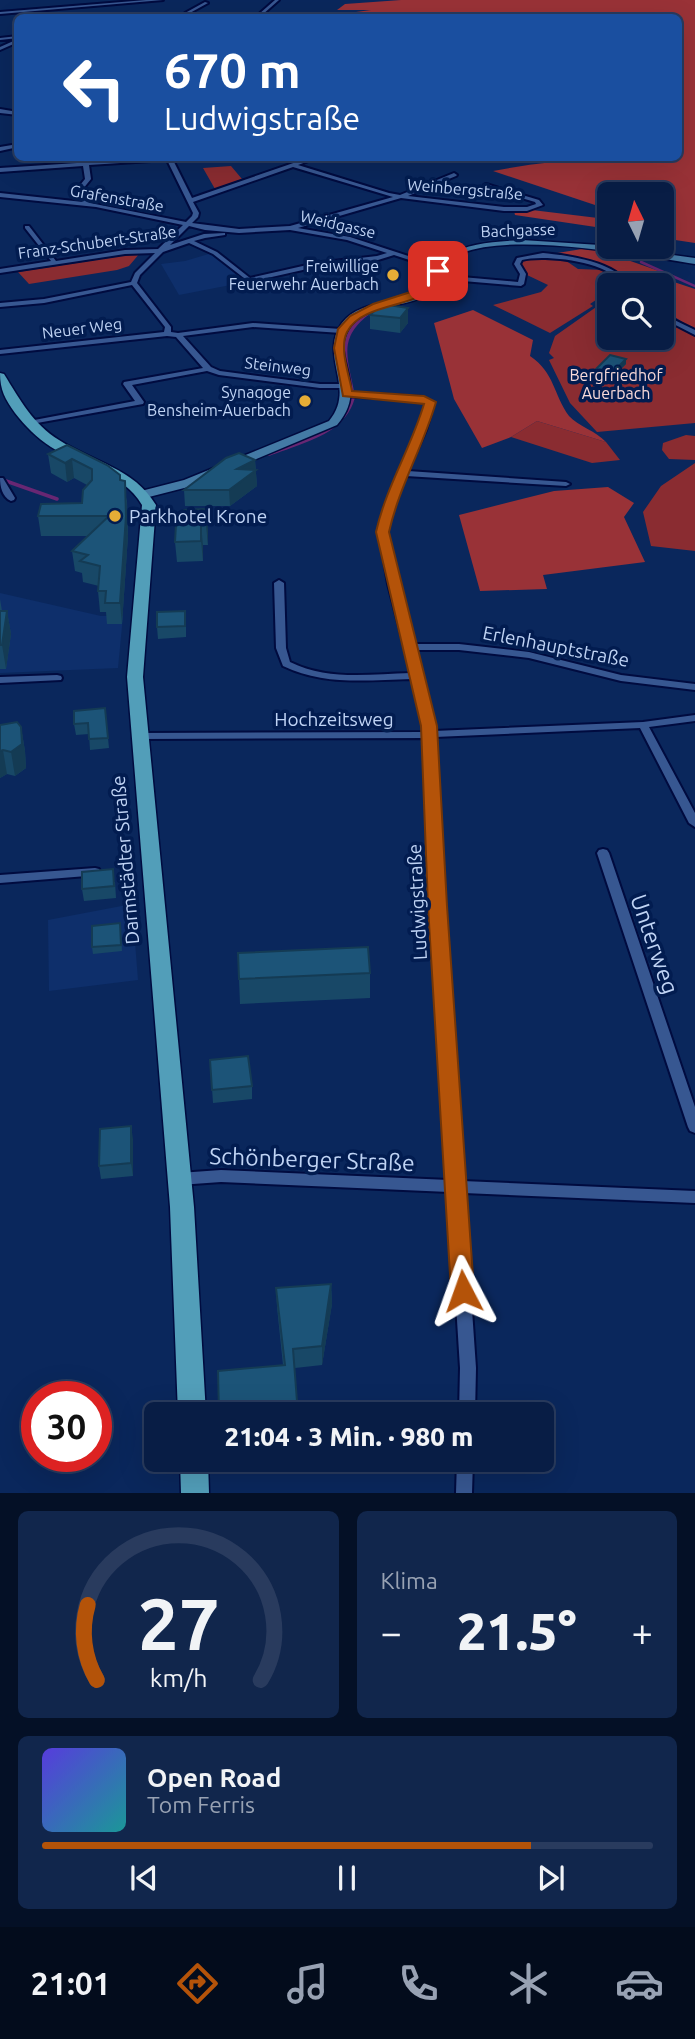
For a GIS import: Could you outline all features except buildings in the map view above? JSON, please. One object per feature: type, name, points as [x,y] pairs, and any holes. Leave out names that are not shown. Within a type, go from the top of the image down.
[{"type":"main road","name":"Bachgasse","points":[[341,331],[366,311],[435,285],[445,257],[461,250],[530,242],[695,261]]},
{"type":"main road","points":[[0,377],[16,408],[29,423],[55,444],[122,478],[145,494],[188,483],[334,423],[344,414],[346,390],[339,348],[341,331]]},
{"type":"main road","name":"Darmstädter Straße","points":[[145,494],[149,518],[135,677],[178,1179],[191,1402]]},
{"type":"main road","points":[[194,1472],[195,1493]]},
{"type":"street","points":[[0,13],[162,0]]},
{"type":"street","points":[[261,14],[277,0]]},
{"type":"street","points":[[186,14],[206,4]]},
{"type":"street","points":[[0,170],[128,161]]},
{"type":"street","points":[[134,283],[137,274],[188,225],[196,213],[170,161]]},
{"type":"street","points":[[190,201],[304,161]]},
{"type":"street","points":[[86,164],[88,179],[75,195],[96,205]]},
{"type":"street","points":[[293,165],[397,197],[454,175]]},
{"type":"street","name":"Weinbergstraße","points":[[290,228],[397,197],[504,209],[527,209],[540,205],[537,201],[486,186]]},
{"type":"street","name":"Grafenstraße","points":[[0,195],[96,205],[188,225]]},
{"type":"street","name":"Weidgasse","points":[[188,225],[239,231],[290,228],[348,238],[438,272],[522,284],[523,274],[517,264],[519,259],[542,255],[566,257],[613,273]]},
{"type":"street","points":[[27,227],[55,263]]},
{"type":"street","name":"Franz-Schubert-Straße","points":[[0,271],[125,252],[159,251],[204,236],[239,231]]},
{"type":"street","points":[[191,242],[215,253],[248,280],[316,265],[393,253]]},
{"type":"street","points":[[0,305],[44,301],[134,283]]},
{"type":"street","points":[[134,283],[167,327],[167,334]]},
{"type":"street","points":[[674,322],[695,333]]},
{"type":"street","points":[[178,335],[253,325],[341,331]]},
{"type":"street","points":[[178,335],[208,369]]},
{"type":"street","name":"Neuer Weg","points":[[0,352],[178,335]]},
{"type":"street","name":"Steinweg","points":[[29,423],[140,402],[127,384],[208,369],[346,390]]},
{"type":"street","name":"Ludwigstraße","points":[[346,390],[429,401],[422,430],[389,505],[383,532],[390,573],[418,676],[429,735],[468,1368],[467,1402]]},
{"type":"street","points":[[403,473],[566,484]]},
{"type":"street","points":[[0,480],[10,498]]},
{"type":"street","points":[[279,583],[281,648],[286,664],[298,672],[318,677],[418,676]]},
{"type":"street","name":"Erlenhauptstraße","points":[[411,647],[458,647],[530,655],[621,678],[695,687]]},
{"type":"street","points":[[0,680],[57,678]]},
{"type":"street","name":"Hochzeitsweg","points":[[141,736],[429,735],[643,725],[695,718]]},
{"type":"street","points":[[643,725],[695,822]]},
{"type":"street","name":"Unterweg","points":[[603,853],[695,1127]]},
{"type":"street","points":[[0,879],[105,872]]},
{"type":"street","name":"Schönberger Straße","points":[[178,1179],[221,1176],[695,1197]]},
{"type":"street","points":[[464,1493],[465,1472]]},
{"type":"shaded area","points":[[401,0],[695,0],[695,243],[674,240],[674,182],[597,182],[597,206],[493,171],[563,161],[682,161],[682,14],[341,14],[371,10],[337,10],[345,4]]},
{"type":"shaded area","points":[[532,210],[597,218],[597,227],[515,215],[514,211]]},
{"type":"shaded area","points":[[582,249],[597,250],[597,259],[625,259],[660,273],[615,273],[581,258],[551,254]]},
{"type":"shaded area","points":[[212,253],[246,282],[179,295],[161,264],[185,261]]},
{"type":"shaded area","points":[[674,282],[695,289],[695,330],[674,317]]},
{"type":"shaded area","points":[[473,310],[533,340],[530,356],[544,369],[569,416],[606,442],[537,421],[511,437],[482,448],[454,399],[434,323]]},
{"type":"shaded area","points":[[608,487],[634,503],[624,517],[645,562],[543,575],[547,589],[480,591],[459,515],[554,491]]},
{"type":"shaded area","points":[[0,593],[101,616],[123,616],[118,668],[0,673]]},
{"type":"shaded area","points":[[132,904],[138,980],[49,991],[48,920]]},
{"type":"green space","points":[[231,166],[242,179],[215,189],[203,168]]},
{"type":"green space","points":[[140,253],[129,266],[117,270],[29,284],[18,272]]},
{"type":"green space","points":[[525,258],[562,258],[578,269],[605,270],[612,273],[597,273],[597,299],[590,304],[593,306],[550,333],[493,305],[541,292],[548,285],[527,275],[520,262]]},
{"type":"green space","name":"Bergfriedhof Auerbach","points":[[597,306],[597,350],[674,350],[674,324],[695,335],[695,423],[597,432],[570,403],[549,360],[554,358],[549,353],[555,336]]},
{"type":"green space","points":[[537,421],[606,442],[620,460],[592,463],[511,437]]},
{"type":"green space","points":[[686,435],[695,436],[695,460],[669,459],[662,450],[663,443]]},
{"type":"green space","points":[[695,463],[695,551],[651,546],[643,512],[661,486]]},
{"type":"waterway","points":[[641,262],[695,286]]},
{"type":"waterway","points":[[436,288],[443,283]]},
{"type":"waterway","points":[[426,294],[438,286]]},
{"type":"waterway","points":[[352,390],[346,357],[347,339],[351,330],[368,313]]},
{"type":"waterway","points":[[269,454],[307,441],[330,428],[348,410],[353,398]]},
{"type":"waterway","points":[[6,481],[57,499]]},
{"type":"place","name":"Freiwillige Feuerwehr Auerbach","points":[[393,275]]},
{"type":"place","name":"Synagoge Bensheim-Auerbach","points":[[305,401]]},
{"type":"place","name":"Parkhotel Krone","points":[[115,516]]},
{"type":"route","points":[[438,271],[436,283],[427,290],[376,307],[354,319],[341,331],[339,348],[346,394],[424,399],[430,402],[422,430],[389,505],[384,521],[383,542],[429,726],[463,1291]]}]
